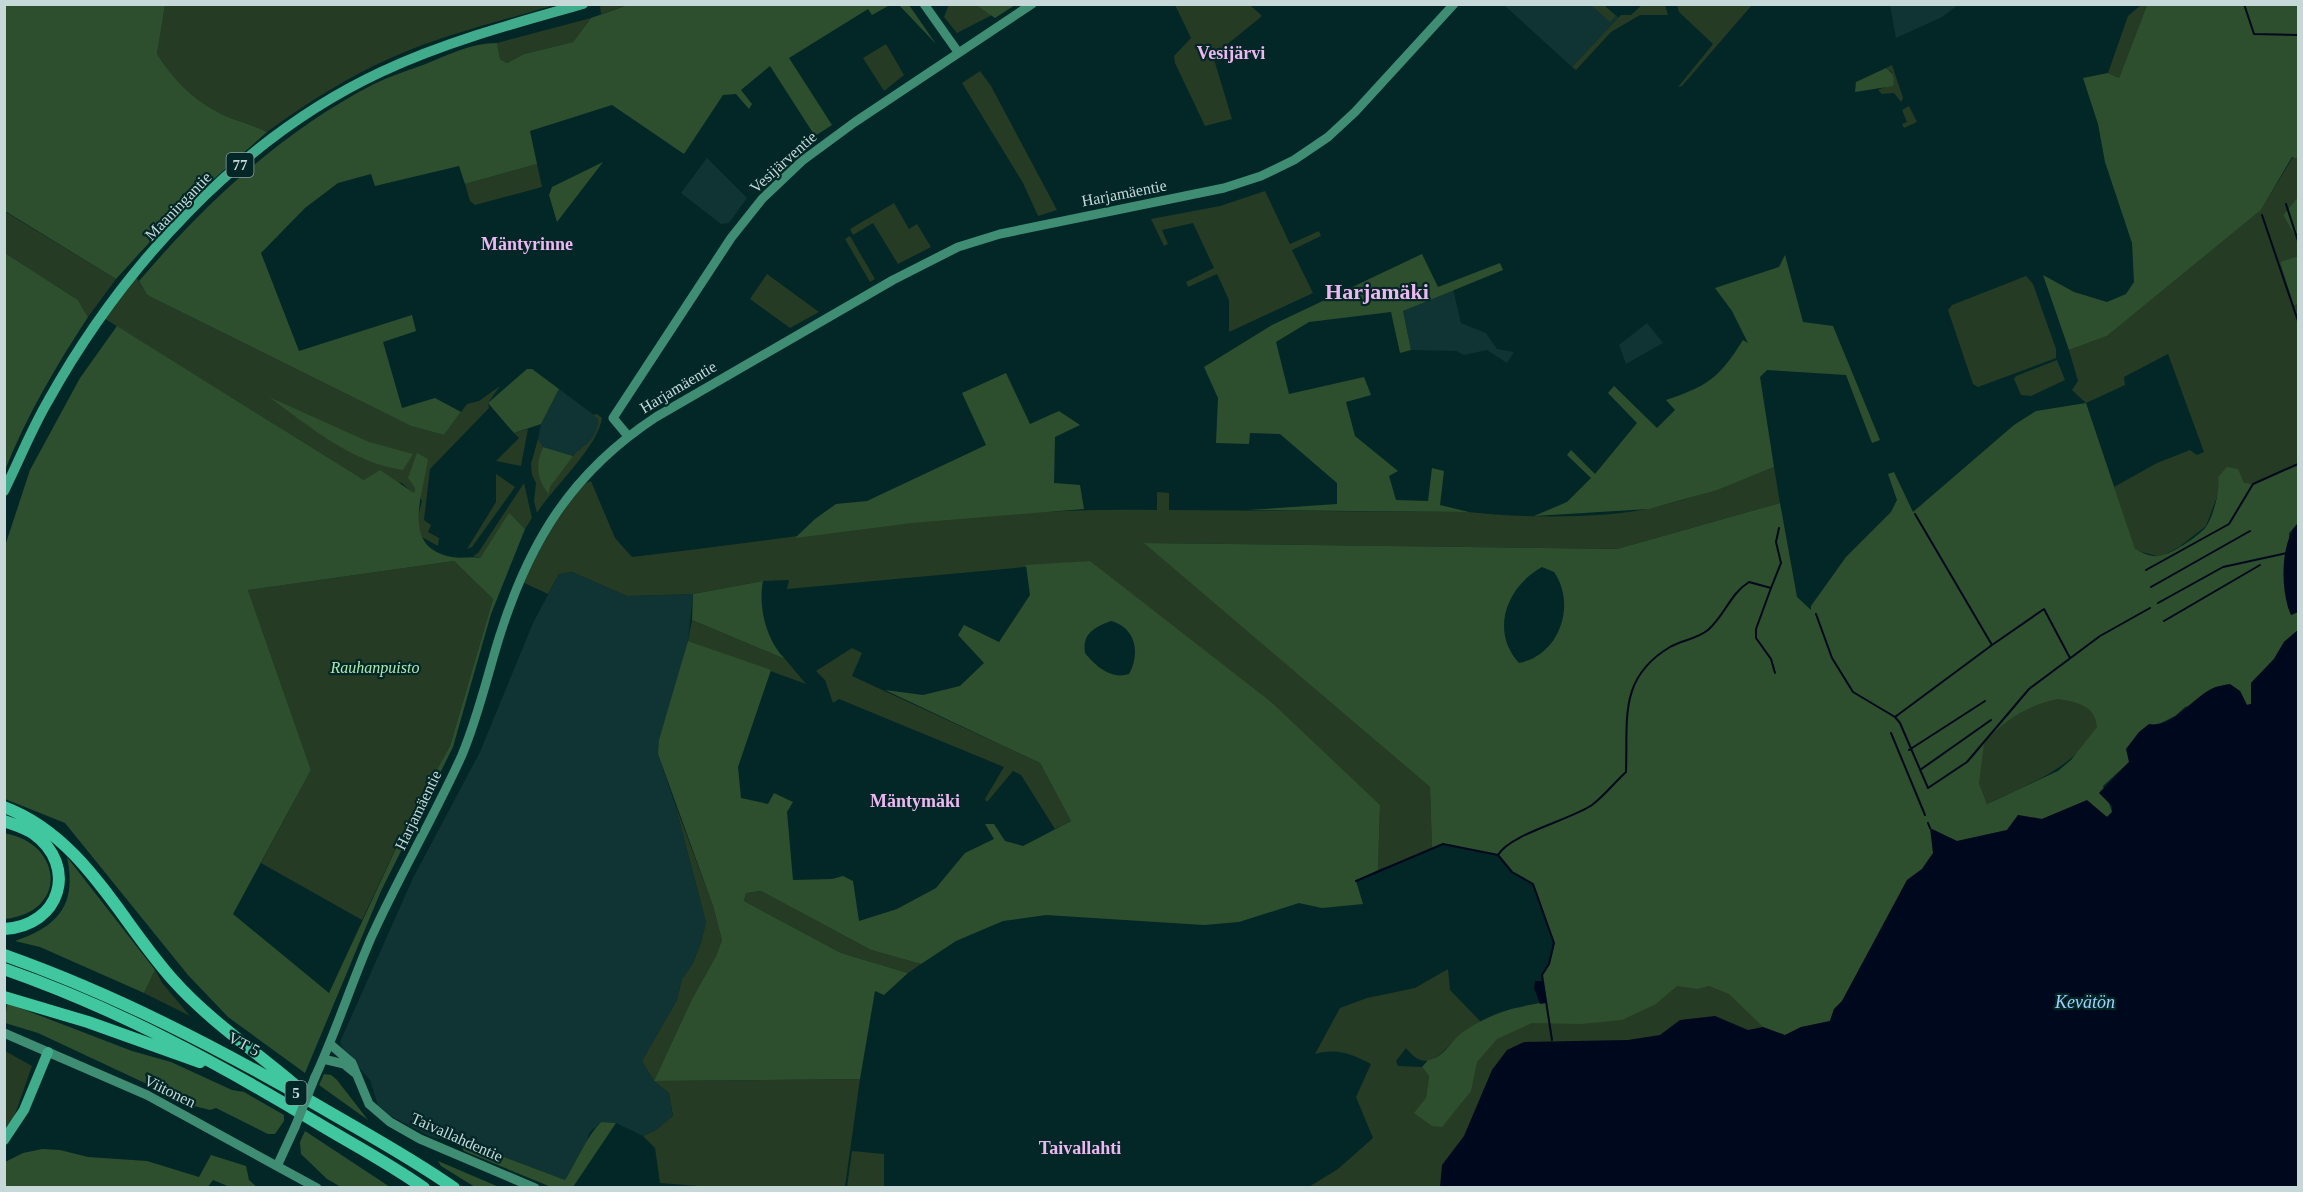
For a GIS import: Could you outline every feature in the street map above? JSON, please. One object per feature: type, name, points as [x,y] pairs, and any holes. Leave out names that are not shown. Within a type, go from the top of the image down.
[{"type":"highway","points":[[4,807],[27,815],[55,834],[80,858],[143,944],[181,988],[236,1039],[318,1106]]},
{"type":"highway","points":[[4,821],[35,834],[55,860],[59,877],[56,897],[44,916],[20,928],[4,929]]},
{"type":"highway","name":"VT 5","points":[[4,955],[132,1006],[240,1060],[423,1166],[454,1188]]},
{"type":"highway","name":"VT 5","points":[[4,969],[126,1018],[241,1077],[424,1188]]},
{"type":"highway","points":[[4,998],[88,1022],[241,1077]]},
{"type":"main road","name":"Maaningantie","points":[[4,491],[48,401],[102,317],[152,254],[196,207],[268,141],[348,90],[411,58],[583,4]]},
{"type":"main road","name":"Maaningantie","points":[[4,499],[14,471]]},
{"type":"main road","points":[[4,1140],[24,1110],[48,1052]]},
{"type":"street","points":[[924,4],[958,52]]},
{"type":"street","name":"Vesijärventie","points":[[628,436],[613,418],[731,238],[762,199],[802,161],[958,52],[1032,4]]},
{"type":"street","name":"Harjamäentie","points":[[278,1164],[330,1044],[371,940],[462,754],[524,569],[562,503],[597,463],[628,436],[703,389],[893,280],[957,247],[1000,234],[1224,188],[1262,176],[1294,160],[1328,137],[1355,112],[1454,4]]},
{"type":"street","name":"Viitonen","points":[[4,1033],[147,1095],[278,1164],[317,1188]]},
{"type":"street","name":"Taivallahdentie","points":[[330,1044],[352,1063],[369,1104],[390,1122],[420,1139],[535,1188]]},
{"type":"street","points":[[323,1059],[344,1064],[357,1074]]},
{"type":"shaded area","points":[[1890,4],[1958,5],[1942,17],[1896,38]]},
{"type":"shaded area","points":[[1504,5],[1604,5],[1619,18],[1572,67]]},
{"type":"shaded area","points":[[707,158],[747,198],[729,223],[721,224],[681,193]]},
{"type":"shaded area","points":[[1453,289],[1461,323],[1486,333],[1497,349],[1514,352],[1507,363],[1487,350],[1464,355],[1456,351],[1411,350],[1403,311]]},
{"type":"shaded area","points":[[1647,323],[1663,343],[1626,364],[1619,345]]},
{"type":"shaded area","points":[[559,389],[598,418],[597,431],[593,440],[573,456],[543,447],[538,439],[541,424]]},
{"type":"shaded area","points":[[572,572],[627,596],[693,594],[688,641],[658,754],[675,804],[706,922],[692,965],[682,979],[677,1000],[642,1061],[654,1081],[669,1093],[673,1117],[656,1130],[643,1136],[616,1123],[601,1122],[589,1133],[586,1148],[565,1180],[504,1157],[429,1136],[389,1115],[378,1106],[370,1080],[343,1050],[340,1042],[413,878],[480,752],[533,623],[559,574]]},
{"type":"green space","points":[[5,4],[165,5],[157,54],[169,71],[189,93],[205,105],[267,132],[179,210],[116,279],[5,211]]},
{"type":"green space","points":[[949,4],[976,5],[992,15],[957,33],[944,17]]},
{"type":"green space","points":[[1643,4],[1665,5],[1668,15],[1640,15],[1611,32],[1576,70],[1572,67],[1621,15],[1631,15]]},
{"type":"green space","points":[[165,5],[555,5],[453,35],[393,57],[328,91],[267,132],[205,105],[189,93],[169,71],[157,54]]},
{"type":"green space","points":[[600,5],[628,5],[601,14]]},
{"type":"green space","points":[[628,5],[890,5],[872,15],[868,9],[789,58],[832,125],[815,136],[770,66],[741,90],[752,104],[749,109],[736,94],[723,95],[684,154],[612,105],[530,131],[537,164],[465,184],[459,166],[375,186],[371,174],[338,183],[305,208],[261,253],[299,351],[412,315],[416,331],[383,342],[402,408],[435,398],[461,412],[444,435],[411,426],[147,295],[139,281],[218,197],[276,148],[338,104],[384,79],[469,47],[497,43],[500,59],[507,63],[524,54],[573,42],[591,18]]},
{"type":"green space","points":[[899,5],[909,5],[936,44]]},
{"type":"green space","points":[[976,5],[1015,5],[995,18]]},
{"type":"green space","points":[[1175,5],[1250,5],[1262,16],[1213,56],[1232,119],[1205,126],[1175,63],[1174,56],[1191,38]]},
{"type":"green space","points":[[1591,5],[1604,5],[1616,16],[1610,22]]},
{"type":"green space","points":[[1677,5],[1752,5],[1682,86],[1678,87],[1713,44],[1679,12]]},
{"type":"green space","points":[[2141,5],[2147,5],[2119,78],[2108,73],[2128,16]]},
{"type":"green space","points":[[2147,5],[2298,5],[2298,159],[2292,157],[2261,210],[2107,336],[2069,350],[2043,275],[2074,292],[2107,302],[2126,294],[2134,282],[2132,243],[2105,162],[2098,124],[2083,78],[2108,73],[2119,78]]},
{"type":"green space","points":[[591,18],[573,42],[524,54],[507,63],[500,59],[497,43]]},
{"type":"green space","points":[[886,44],[904,75],[884,91],[863,58]]},
{"type":"green space","points":[[1892,65],[1903,98],[1901,102],[1894,93],[1882,94],[1878,90],[1885,87],[1892,72],[1886,68]]},
{"type":"green space","points":[[1886,68],[1893,76],[1893,86],[1855,92],[1856,82]]},
{"type":"green space","points":[[980,71],[991,86],[1057,210],[1038,216],[1023,183],[962,83]]},
{"type":"green space","points":[[1909,106],[1917,122],[1904,128],[1902,124],[1907,122],[1902,110]]},
{"type":"green space","points":[[2293,157],[2298,159],[2298,197],[2283,215],[2298,241],[2298,256],[2280,262],[2294,306],[2298,304],[2298,464],[2253,484],[2221,486],[2206,526],[2179,547],[2160,557],[2135,550],[2114,487],[2157,463],[2190,450],[2197,455],[2204,452],[2168,354],[2124,377],[2125,385],[2086,403],[2072,390],[2078,381],[2069,350],[2107,336],[2261,210]]},
{"type":"green space","points":[[603,162],[557,222],[549,195],[552,187]]},
{"type":"green space","points":[[537,164],[542,187],[475,205],[470,201],[465,184]]},
{"type":"green space","points":[[1265,191],[1290,244],[1319,231],[1321,236],[1292,250],[1313,293],[1229,332],[1229,300],[1217,274],[1188,287],[1186,282],[1214,268],[1193,223],[1162,230],[1168,244],[1164,246],[1151,219],[1220,206]]},
{"type":"green space","points":[[2298,197],[2298,241],[2283,215]]},
{"type":"green space","points":[[894,203],[909,229],[917,224],[931,247],[898,264],[873,223],[853,235],[850,229]]},
{"type":"green space","points":[[4,211],[116,279],[88,317],[78,300],[5,253]]},
{"type":"green space","points":[[850,236],[875,279],[870,282],[845,239]]},
{"type":"green space","points":[[5,253],[78,300],[88,317],[43,391],[5,470]]},
{"type":"green space","points":[[1422,254],[1438,287],[1500,263],[1503,270],[1403,311],[1411,350],[1400,353],[1391,312],[1309,322],[1276,342],[1289,394],[1364,377],[1371,395],[1346,402],[1355,436],[1398,471],[1389,476],[1396,500],[1428,501],[1432,468],[1444,471],[1440,505],[1469,512],[1248,510],[1337,504],[1337,483],[1280,434],[1250,433],[1249,444],[1216,443],[1218,398],[1204,367],[1272,325]]},
{"type":"green space","points":[[1785,255],[1803,322],[1833,326],[1880,440],[1872,443],[1846,375],[1767,370],[1760,377],[1774,467],[1717,490],[1649,509],[1534,516],[1567,502],[1591,478],[1567,455],[1571,450],[1595,474],[1637,423],[1608,393],[1614,386],[1657,428],[1675,410],[1666,400],[1692,390],[1711,379],[1727,363],[1743,340],[1748,343],[1732,311],[1715,288],[1779,267]]},
{"type":"green space","points":[[2298,256],[2298,304],[2294,306],[2280,262]]},
{"type":"green space","points":[[767,274],[819,312],[790,328],[750,299]]},
{"type":"green space","points":[[135,275],[147,295],[411,426],[444,435],[467,404],[479,401],[500,386],[488,403],[489,408],[430,469],[424,520],[431,525],[428,532],[439,538],[438,546],[420,536],[417,520],[422,501],[415,488],[414,494],[402,483],[364,480],[102,317]]},
{"type":"green space","points":[[2026,276],[2033,284],[2056,349],[2056,358],[1978,387],[1973,384],[1948,310],[1952,305]]},
{"type":"green space","points":[[117,326],[364,480],[380,470],[414,493],[415,488],[408,478],[417,453],[428,459],[420,503],[420,532],[426,543],[436,552],[456,558],[480,558],[509,513],[525,529],[491,614],[453,747],[381,891],[305,1073],[228,1017],[188,975],[65,823],[5,799],[5,546],[30,470],[80,378]],"holes":[[[454,561],[493,599],[450,746],[411,816],[329,993],[233,914],[311,770],[248,590]]]},
{"type":"green space","points":[[2057,360],[2065,380],[2031,396],[2021,395],[2014,379],[2016,376]]},
{"type":"green space","points":[[527,369],[532,369],[559,389],[541,424],[514,433],[488,403]]},
{"type":"green space","points":[[1006,373],[1030,424],[1059,411],[1080,425],[1055,437],[1054,483],[1080,485],[1084,509],[912,523],[795,538],[815,519],[836,504],[867,501],[986,445],[962,393]]},
{"type":"green space","points":[[269,397],[369,442],[413,454],[403,470],[366,460],[332,442]]},
{"type":"green space","points":[[2086,403],[2135,549],[2152,556],[2163,555],[2176,549],[2206,527],[2216,502],[2218,477],[2227,467],[2238,469],[2244,483],[2253,484],[2298,464],[2298,523],[2289,533],[2291,615],[2298,612],[2298,630],[2284,642],[2274,659],[2251,683],[2251,704],[2247,705],[2240,691],[2185,707],[2175,716],[2157,725],[2129,762],[2103,786],[2112,812],[2107,817],[2086,801],[2042,819],[2018,815],[2007,830],[1957,841],[1931,829],[1933,853],[1922,869],[1907,880],[1842,1001],[1834,1009],[1830,1021],[1801,1027],[1785,1035],[1763,1027],[1729,994],[1709,986],[1697,989],[1677,986],[1656,1004],[1622,1020],[1581,1024],[1532,1023],[1497,1039],[1477,1062],[1471,1091],[1442,1127],[1432,1126],[1414,1113],[1426,1098],[1429,1076],[1422,1067],[1428,1060],[1443,1053],[1463,1032],[1493,1015],[1546,1002],[1542,975],[1549,964],[1554,943],[1533,884],[1512,872],[1498,855],[1443,844],[1432,849],[1430,787],[1144,543],[1617,549],[1780,503],[1797,597],[1811,610],[1811,606],[1846,557],[1891,512],[1897,500],[1888,474],[1894,472],[1913,512],[2014,425],[2036,411]],"holes":[[[1542,567],[1554,572],[1561,585],[1564,613],[1554,640],[1533,658],[1519,663],[1510,651],[1505,637],[1506,610],[1519,586]],[[2058,699],[2078,703],[2089,709],[2096,720],[2097,727],[2071,760],[2058,771],[1987,804],[1979,783],[1984,744],[1991,735],[2017,715],[2036,705]]]},
{"type":"green space","points":[[597,414],[602,418],[593,441],[537,513],[534,501],[536,483],[532,475],[531,464],[538,439],[543,447],[539,459],[540,470],[549,494],[550,487],[567,463],[596,432],[598,419],[593,415]]},
{"type":"green space","points":[[528,429],[521,466],[496,461],[519,438],[514,433]]},
{"type":"green space","points":[[543,447],[573,456],[550,487],[549,494],[538,472]]},
{"type":"green space","points":[[1774,467],[1780,503],[1617,549],[1145,543],[1430,787],[1432,849],[1378,870],[1380,805],[1090,561],[787,589],[789,580],[763,581],[693,594],[627,596],[572,572],[559,574],[548,594],[520,581],[576,487],[591,481],[615,538],[632,557],[959,518],[1091,510],[1157,510],[1157,492],[1169,493],[1169,510],[1469,512],[1586,516],[1632,512],[1683,500]]},
{"type":"green space","points":[[496,474],[515,487],[472,547],[467,549],[496,502]]},
{"type":"green space","points":[[524,483],[532,518],[525,529],[509,514],[480,558],[473,556],[478,553]]},
{"type":"green space","name":"Rauhanpuisto","points":[[454,561],[493,599],[450,746],[411,816],[362,920],[261,863],[311,770],[248,590]]},
{"type":"green space","points":[[1090,561],[1271,702],[1380,805],[1378,870],[1356,881],[1363,904],[1322,908],[1299,903],[1239,922],[1204,925],[1046,915],[1003,921],[956,941],[921,964],[871,950],[761,891],[746,893],[744,901],[841,953],[908,973],[884,995],[875,991],[860,1079],[654,1081],[722,940],[713,906],[658,754],[659,740],[688,641],[771,670],[738,767],[741,798],[768,804],[774,793],[793,802],[787,812],[793,880],[832,879],[843,876],[853,881],[859,921],[897,909],[936,888],[965,853],[994,839],[985,824],[994,824],[1005,841],[1023,846],[1071,821],[1040,763],[885,690],[923,695],[960,686],[984,663],[958,635],[964,625],[999,642],[1030,595],[1026,565]],"holes":[[[1111,621],[1119,624],[1130,635],[1135,650],[1133,666],[1129,674],[1123,675],[1104,671],[1085,653],[1086,640],[1091,632]]]},
{"type":"green space","points":[[763,581],[762,601],[765,623],[778,651],[785,659],[692,620],[693,594]]},
{"type":"green space","points":[[692,620],[785,659],[806,684],[688,641]]},
{"type":"green space","points":[[852,648],[862,653],[852,676],[1040,763],[1071,821],[1055,829],[1021,775],[1013,771],[987,802],[985,799],[1004,767],[839,699],[833,703],[825,680],[816,671]]},
{"type":"green space","points":[[2113,683],[2097,728],[2087,743],[2062,765],[1987,804],[1979,783],[1950,802],[2042,819],[1828,1017],[1857,1187],[1307,1188],[1338,1169],[1373,1138],[1356,1097],[1371,1064],[1344,1053],[1315,1054],[1340,1008],[1367,998],[1415,988],[1448,969],[1450,990],[1481,1022],[1462,1033],[1435,1058],[1428,1061],[1422,1060],[1406,1048],[1396,1061],[1398,1066],[1422,1067],[1429,1076],[1426,1098],[1472,1064],[1485,1043],[1528,1022],[1796,758]]},
{"type":"green space","points":[[675,804],[713,906],[722,940],[654,1081],[642,1061],[677,1000],[682,979],[692,965],[701,943],[706,922]]},
{"type":"green space","points":[[4,833],[24,839],[38,850],[47,863],[51,877],[48,891],[40,904],[26,914],[5,919]]},
{"type":"green space","points":[[67,857],[155,970],[144,993],[40,947],[15,941],[43,928],[61,911],[67,900],[69,888]]},
{"type":"green space","points":[[761,891],[871,950],[921,964],[908,973],[841,953],[744,901],[746,893]]},
{"type":"green space","points":[[155,970],[163,984],[190,1016],[144,993]]},
{"type":"green space","points":[[7,1003],[132,1051],[171,1062],[232,1090],[244,1092],[284,1115],[284,1121],[275,1134],[268,1134],[216,1108],[210,1110],[194,1106],[38,1033],[5,1023]]},
{"type":"green space","points":[[5,1051],[32,1066],[12,1123],[5,1133]]},
{"type":"green space","points":[[324,1074],[331,1075],[337,1080],[368,1120],[319,1085]]},
{"type":"green space","points":[[860,1079],[845,1187],[724,1188],[660,1183],[655,1148],[643,1136],[656,1130],[673,1116],[669,1093],[654,1081]]},
{"type":"green space","points":[[601,1122],[616,1123],[573,1187],[551,1187],[464,1151],[460,1145],[504,1157],[565,1180],[587,1141]]},
{"type":"green space","points":[[305,1131],[390,1187],[341,1187],[327,1179],[301,1154],[300,1142]]},
{"type":"green space","points":[[42,1149],[60,1150],[88,1157],[147,1161],[199,1177],[211,1155],[246,1166],[249,1180],[257,1187],[230,1187],[213,1180],[207,1188],[5,1187],[5,1162],[23,1153]]},
{"type":"green space","points":[[852,1151],[884,1154],[884,1187],[847,1187]]},
{"type":"green space","points":[[438,1161],[499,1187],[475,1187],[441,1166]]},
{"type":"water","points":[[2298,523],[2298,612],[2291,615],[2285,593],[2284,567],[2288,542]]},
{"type":"water","name":"Kevätön","points":[[2298,630],[2298,1187],[1440,1187],[1442,1165],[1464,1136],[1492,1070],[1507,1050],[1524,1042],[1628,1040],[1660,1035],[1680,1020],[1715,1016],[1748,1030],[1763,1027],[1785,1035],[1801,1027],[1830,1021],[1834,1009],[1842,1001],[1907,880],[1922,869],[1933,853],[1930,828],[1957,841],[2007,830],[2018,815],[2042,819],[2087,800],[2107,817],[2112,812],[2112,806],[2099,793],[2129,762],[2126,749],[2139,732],[2149,724],[2166,722],[2211,689],[2220,686],[2230,684],[2240,691],[2247,705],[2251,704],[2251,683],[2274,659],[2284,642]]},
{"type":"water","points":[[1535,981],[1543,981],[1546,1003],[1540,1004],[1534,988]]},
{"type":"waterway","points":[[2244,4],[2254,34],[2298,35]]},
{"type":"waterway","points":[[2286,204],[2298,241]]},
{"type":"waterway","points":[[2262,215],[2298,321]]},
{"type":"waterway","points":[[2146,570],[2229,524],[2253,484],[2298,464],[2298,451]]},
{"type":"waterway","points":[[1915,514],[1992,645],[1895,717],[1900,723],[1928,788],[1967,762],[2029,689],[2100,636],[2150,608]]},
{"type":"waterway","points":[[1498,855],[1515,840],[1592,805],[1626,772],[1629,701],[1641,672],[1653,659],[1670,647],[1708,630],[1737,592],[1749,582],[1771,588],[1781,563],[1776,542],[1779,528]]},
{"type":"waterway","points":[[2151,587],[2250,531]]},
{"type":"waterway","points":[[2158,603],[2223,567],[2287,553]]},
{"type":"waterway","points":[[2164,621],[2260,565]]},
{"type":"waterway","points":[[1771,588],[1756,629],[1756,638],[1771,659],[1775,673]]},
{"type":"waterway","points":[[1992,645],[2044,609],[2070,658]]},
{"type":"waterway","points":[[1816,614],[1832,658],[1853,692],[1895,717]]},
{"type":"waterway","points":[[1909,750],[1985,701]]},
{"type":"waterway","points":[[1920,770],[1991,720]]},
{"type":"waterway","points":[[1891,733],[1925,815]]},
{"type":"waterway","points":[[1928,823],[1930,828]]},
{"type":"waterway","points":[[1356,881],[1443,844],[1498,855],[1512,872],[1533,884],[1554,943],[1549,964],[1542,975],[1552,1040]]},
{"type":"district","name":"Vesijärvi","points":[[1231,53]]},
{"type":"district","name":"Mäntyrinne","points":[[527,244]]},
{"type":"district","name":"Harjamäki","points":[[1377,291]]},
{"type":"district","name":"Mäntymäki","points":[[915,801]]},
{"type":"district","name":"Taivallahti","points":[[1080,1148]]}]
